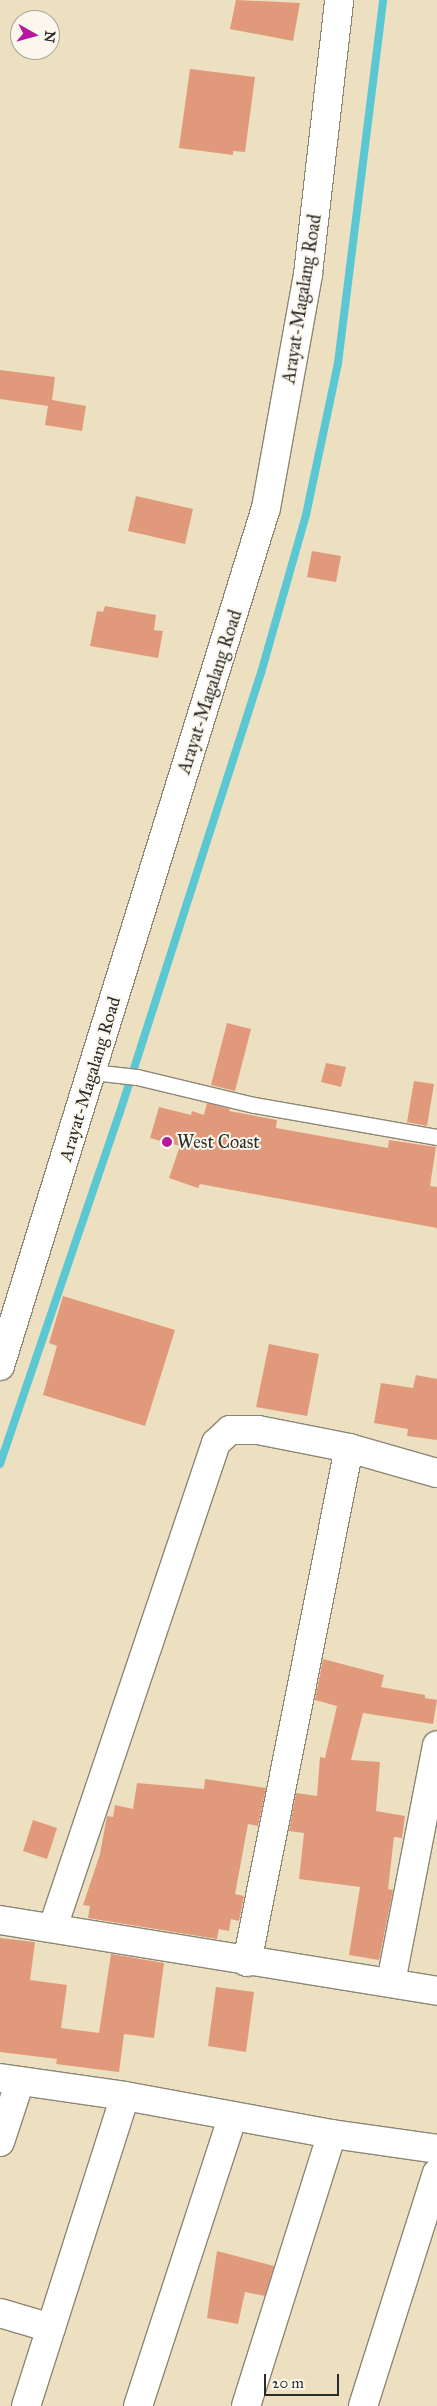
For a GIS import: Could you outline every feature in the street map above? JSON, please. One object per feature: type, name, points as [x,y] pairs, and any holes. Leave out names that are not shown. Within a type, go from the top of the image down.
[{"type":"street","name":"Arayat-Magalang Road","points":[[0,1366],[101,1073],[266,508],[308,274],[339,0]]},
{"type":"street","points":[[53,1927],[216,1443],[230,1430],[258,1430],[350,1448],[437,1473]]},
{"type":"street","points":[[247,1962],[350,1448]]},
{"type":"street","points":[[391,1982],[437,1745]]},
{"type":"street","points":[[0,1920],[53,1927],[247,1962],[391,1982],[437,1991]]},
{"type":"street","points":[[0,2142],[10,2080],[125,2096],[332,2134],[437,2149]]},
{"type":"street","points":[[26,2406],[125,2096]]},
{"type":"street","points":[[138,2406],[233,2116]]},
{"type":"street","points":[[246,2406],[332,2134]]},
{"type":"street","points":[[363,2406],[437,2173]]},
{"type":"street","points":[[0,2313],[51,2328]]},
{"type":"lane","points":[[101,1073],[138,1077],[254,1105],[437,1137]]},
{"type":"building","points":[[236,0],[300,3],[293,41],[230,29]]},
{"type":"building","points":[[190,69],[255,77],[245,152],[233,151],[233,155],[179,148]]},
{"type":"building","points":[[0,370],[55,377],[52,400],[86,406],[82,431],[45,425],[48,406],[0,399]]},
{"type":"building","points":[[136,496],[193,509],[185,544],[128,531]]},
{"type":"building","points":[[312,551],[341,556],[336,582],[307,577]]},
{"type":"building","points":[[105,606],[156,615],[154,630],[163,631],[158,658],[90,646],[97,611],[103,612]]},
{"type":"building","points":[[227,1023],[251,1029],[235,1091],[211,1085]]},
{"type":"building","points":[[326,1063],[346,1067],[341,1087],[321,1082]]},
{"type":"building","points":[[414,1081],[434,1084],[427,1126],[407,1122]]},
{"type":"building","points":[[207,1103],[230,1109],[229,1111],[277,1120],[276,1128],[388,1148],[389,1140],[436,1147],[430,1186],[437,1187],[437,1228],[200,1184],[198,1188],[169,1178],[180,1146],[150,1138],[159,1107],[191,1115],[192,1111],[204,1115]]},
{"type":"building","points":[[63,1296],[175,1330],[145,1426],[43,1395],[57,1346],[49,1343]]},
{"type":"building","points":[[269,1344],[319,1354],[307,1416],[256,1407]]},
{"type":"building","points":[[416,1375],[437,1379],[437,1440],[407,1436],[408,1429],[374,1423],[381,1383],[413,1388]]},
{"type":"building","points":[[323,1659],[384,1675],[381,1687],[425,1695],[425,1698],[437,1700],[433,1724],[363,1713],[351,1760],[380,1762],[376,1811],[405,1816],[402,1838],[394,1837],[388,1889],[393,1890],[379,1960],[349,1955],[360,1887],[299,1879],[304,1833],[289,1831],[296,1793],[317,1796],[320,1757],[325,1758],[337,1706],[315,1700]]},
{"type":"building","points":[[205,1779],[266,1788],[258,1826],[248,1824],[235,1894],[244,1896],[239,1921],[231,1919],[229,1931],[219,1929],[217,1939],[88,1918],[90,1906],[83,1905],[100,1854],[107,1816],[113,1817],[115,1805],[133,1809],[137,1783],[204,1789]]},
{"type":"building","points":[[33,1820],[57,1828],[47,1859],[23,1851]]},
{"type":"building","points":[[0,1938],[35,1942],[30,1980],[67,1985],[61,2028],[99,2033],[111,1954],[164,1963],[154,2038],[124,2034],[119,2072],[56,2064],[57,2059],[0,2052]]},
{"type":"building","points":[[216,1987],[254,1992],[246,2052],[208,2046]]},
{"type":"building","points":[[217,2251],[274,2266],[265,2296],[245,2292],[238,2324],[207,2318]]},
{"type":"waterway","points":[[0,1464],[119,1115],[261,673],[306,515],[338,363],[383,0]]},
{"type":"place","name":"West Coast","points":[[167,1142]]}]
